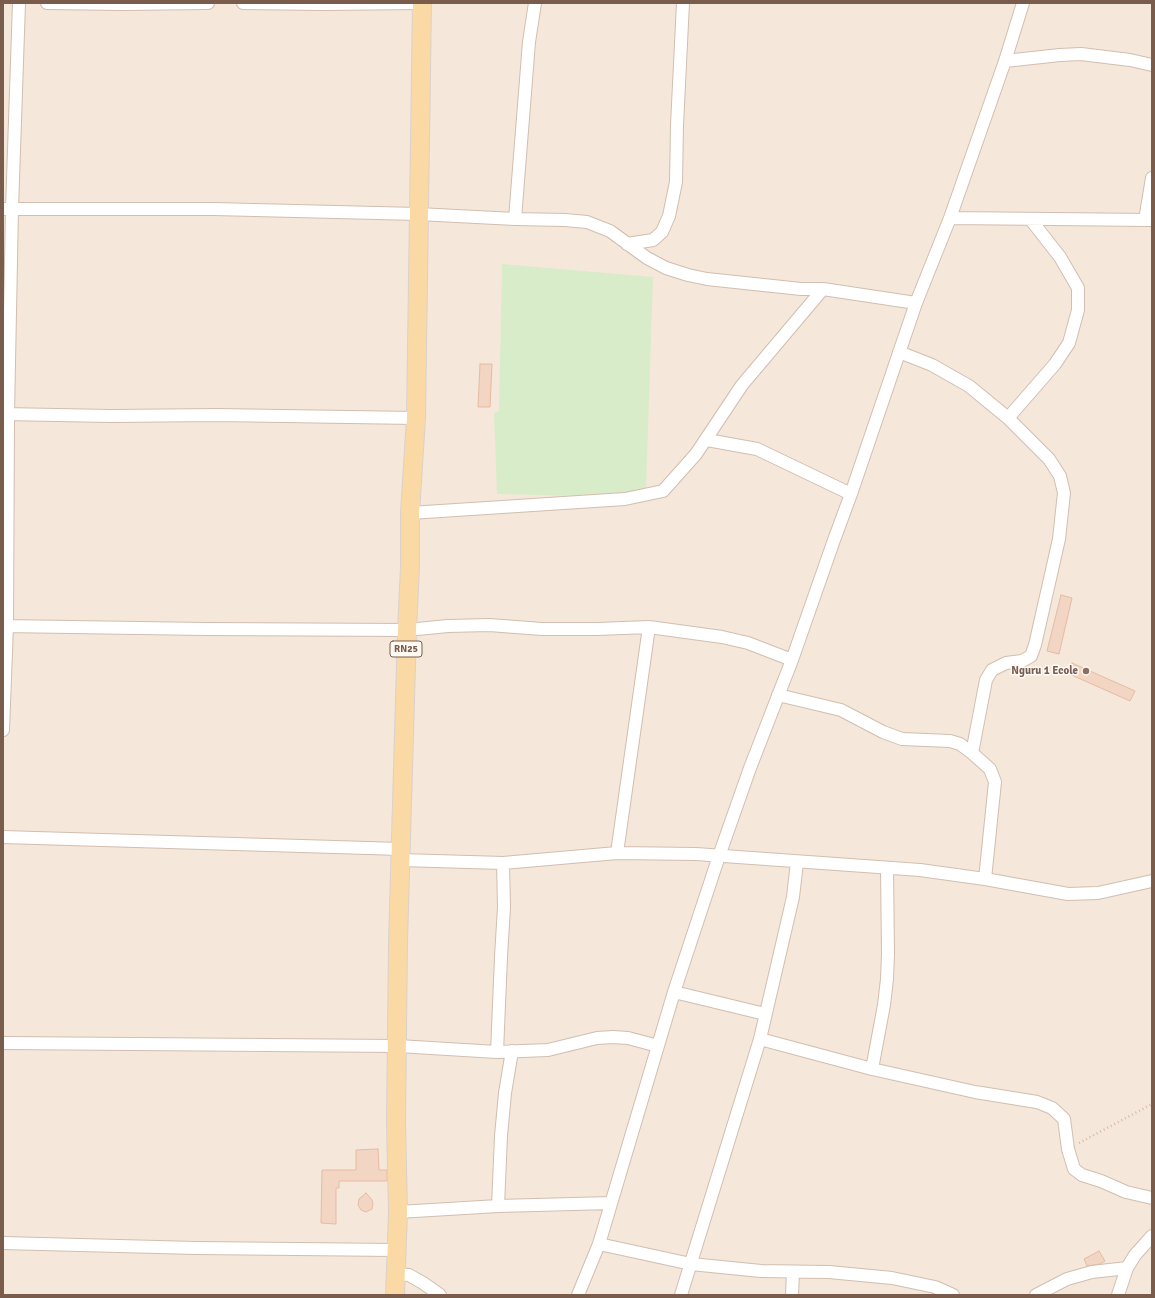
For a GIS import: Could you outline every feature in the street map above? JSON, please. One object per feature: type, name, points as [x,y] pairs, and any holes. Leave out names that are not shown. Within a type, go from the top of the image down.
[{"type":"main road","name":"RN25","points":[[395,1295],[398,1212],[396,1122],[398,943],[410,567],[410,513],[416,418],[422,3]]},
{"type":"street","points":[[3,730],[8,209],[19,3]]},
{"type":"street","points":[[46,3],[208,3]]},
{"type":"street","points":[[243,3],[422,3]]},
{"type":"street","points":[[515,219],[529,42],[535,3]]},
{"type":"street","points":[[627,244],[653,240],[662,232],[669,216],[676,182],[677,125],[683,3]]},
{"type":"street","points":[[578,1295],[599,1244],[674,992],[719,856],[750,768],[792,660],[851,494],[916,303],[950,218],[1005,61],[1023,3]]},
{"type":"street","points":[[1005,61],[1081,54],[1130,60],[1152,65]]},
{"type":"street","points":[[950,218],[1148,220],[1152,178]]},
{"type":"street","points":[[8,209],[214,209],[418,214],[587,222],[610,231],[647,258],[666,268],[694,277],[801,289],[823,289],[916,303]]},
{"type":"street","points":[[1008,418],[1055,364],[1069,343],[1078,310],[1078,288],[1060,257],[1032,220]]},
{"type":"street","points":[[410,513],[625,499],[663,490],[707,440],[742,385],[823,289]]},
{"type":"street","points":[[899,352],[932,365],[969,386],[1008,418],[1049,459],[1060,476],[1064,493],[1059,538],[1035,645],[1031,656],[1022,661],[1006,663],[992,670],[986,680],[972,753]]},
{"type":"street","points":[[6,414],[416,418]]},
{"type":"street","points":[[707,440],[757,449],[851,494]]},
{"type":"street","points":[[5,626],[407,630],[448,626],[489,625],[542,629],[650,627],[722,637],[748,643],[792,660]]},
{"type":"street","points":[[617,853],[650,627]]},
{"type":"street","points":[[778,695],[841,710],[883,732],[902,739],[950,741],[960,744],[972,753],[990,769],[995,782],[985,878]]},
{"type":"street","points":[[3,837],[401,854],[504,863],[617,853],[696,854],[887,868],[985,878],[1068,894],[1098,893],[1152,881]]},
{"type":"street","points":[[681,1295],[760,1039],[793,897],[797,862]]},
{"type":"street","points":[[497,1052],[504,907],[504,863]]},
{"type":"street","points":[[872,1069],[884,1005],[887,979],[887,868]]},
{"type":"street","points":[[674,992],[766,1014]]},
{"type":"street","points":[[3,1043],[398,1046],[497,1052],[548,1050],[597,1038],[613,1037],[628,1038],[658,1046]]},
{"type":"street","points":[[760,1039],[872,1069],[975,1092],[1037,1102],[1052,1108],[1064,1120],[1068,1149],[1074,1169],[1082,1175],[1101,1181],[1126,1192],[1152,1198]]},
{"type":"street","points":[[498,1206],[501,1136],[505,1093],[512,1051]]},
{"type":"street","points":[[398,1212],[498,1206],[611,1203]]},
{"type":"street","points":[[1118,1295],[1127,1268],[1135,1255],[1152,1236]]},
{"type":"street","points":[[3,1243],[196,1248],[396,1250]]},
{"type":"street","points":[[599,1244],[691,1264],[762,1271],[829,1272],[892,1278],[935,1287],[953,1295]]},
{"type":"street","points":[[1036,1295],[1067,1279],[1092,1272],[1127,1268]]},
{"type":"street","points":[[792,1272],[792,1295]]},
{"type":"street","points":[[396,1274],[409,1275],[440,1295]]},
{"type":"path","points":[[1068,1149],[1152,1104]]},
{"type":"shaded area","points":[[3,3],[1152,3],[1152,1295],[3,1295]]},
{"type":"green space","points":[[502,264],[653,277],[646,489],[618,497],[497,494],[494,413],[499,411]]},
{"type":"building","points":[[480,364],[492,364],[490,407],[478,407]]},
{"type":"building","points":[[1061,595],[1072,598],[1059,654],[1047,651]]},
{"type":"building","points":[[1072,663],[1135,691],[1130,701],[1067,673]]},
{"type":"building","points":[[378,1149],[379,1170],[387,1170],[387,1181],[339,1181],[339,1188],[336,1188],[336,1224],[321,1223],[322,1170],[356,1170],[356,1150]]},
{"type":"building","points":[[366,1193],[373,1203],[372,1209],[366,1212],[361,1210],[358,1205],[359,1199]]},
{"type":"building","points":[[1099,1251],[1105,1261],[1100,1264],[1087,1266],[1084,1259]]},
{"type":"place","name":"Nguru 1 Ecole","points":[[1086,671]]}]
